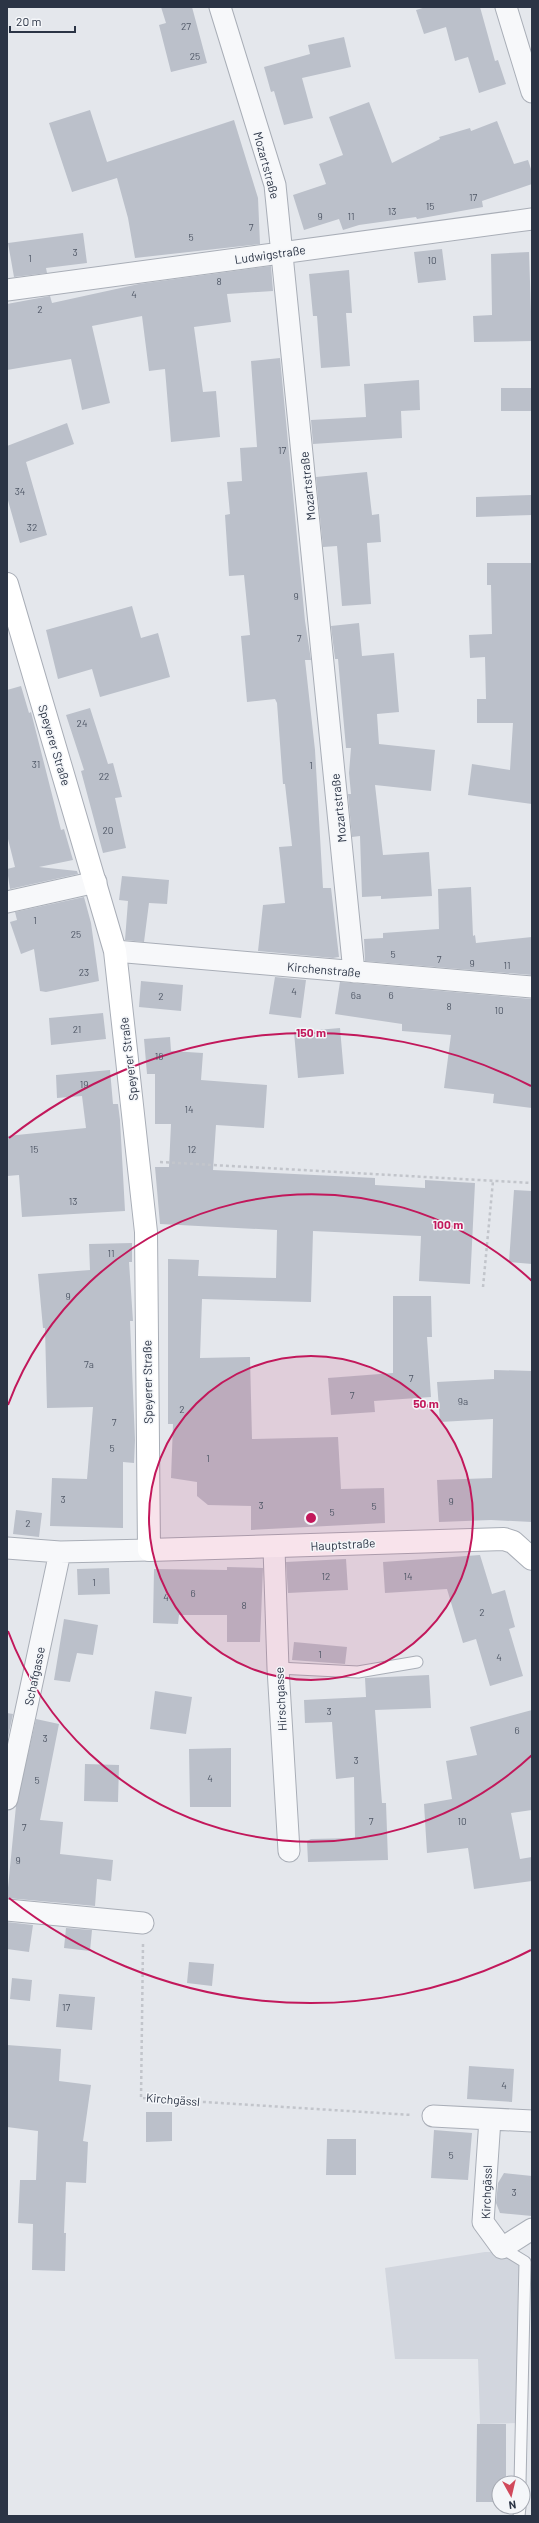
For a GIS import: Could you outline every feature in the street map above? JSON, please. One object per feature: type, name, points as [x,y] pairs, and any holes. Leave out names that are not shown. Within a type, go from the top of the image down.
[{"type":"main road","name":"Speyerer Straße","points":[[7,584],[96,882],[115,951],[146,1232],[149,1550]]},
{"type":"main road","name":"Hauptstraße","points":[[149,1550],[274,1548],[504,1539],[529,1551]]},
{"type":"street","name":"Mozartstraße","points":[[220,7],[275,185],[284,252],[354,972]]},
{"type":"street","points":[[506,7],[532,92]]},
{"type":"street","name":"Ludwigstraße","points":[[7,290],[532,218]]},
{"type":"street","points":[[7,902],[96,882]]},
{"type":"street","name":"Kirchenstraße","points":[[115,951],[532,987]]},
{"type":"street","points":[[7,1548],[60,1552],[149,1550]]},
{"type":"street","name":"Hirschgasse","points":[[274,1548],[278,1668],[289,1851]]},
{"type":"street","name":"Schafgasse","points":[[7,1799],[60,1552]]},
{"type":"street","points":[[7,1910],[143,1924]]},
{"type":"street","points":[[433,2116],[532,2121]]},
{"type":"street","name":"Kirchgässl","points":[[490,2119],[482,2222],[502,2248]]},
{"type":"street","points":[[502,2248],[532,2229]]},
{"type":"lane","points":[[278,1668],[358,1672],[416,1662]]},
{"type":"lane","points":[[502,2248],[525,2262],[520,2475]]},
{"type":"path","points":[[139,1161],[532,1183]]},
{"type":"path","points":[[483,1287],[493,1181]]},
{"type":"path","name":"Kirchgässl","points":[[143,1924],[141,2098],[433,2116]]},
{"type":"shaded area","points":[[485,2252],[520,2252],[517,2423],[480,2424],[478,2359],[395,2359],[385,2268]]},
{"type":"building","points":[[161,7],[192,7],[207,63],[171,72],[159,25],[166,23]]},
{"type":"building","points":[[426,7],[480,7],[495,61],[498,60],[506,84],[479,93],[468,57],[455,61],[446,27],[424,34],[416,10]]},
{"type":"building","points":[[344,37],[351,67],[302,78],[313,118],[284,125],[274,91],[271,92],[264,67],[310,54],[308,45]]},
{"type":"building","points":[[369,102],[392,163],[440,139],[439,137],[470,128],[471,131],[497,121],[514,164],[528,160],[532,172],[532,184],[482,201],[483,207],[417,219],[416,217],[359,225],[343,230],[339,219],[304,230],[293,195],[326,184],[319,164],[343,155],[329,117]]},
{"type":"building","points":[[90,110],[107,162],[234,120],[258,198],[260,244],[135,258],[128,218],[117,178],[72,192],[49,123]]},
{"type":"building","points":[[83,233],[87,263],[46,268],[47,273],[14,277],[8,243]]},
{"type":"building","points":[[442,249],[446,280],[418,283],[414,252]]},
{"type":"building","points":[[529,252],[532,341],[474,342],[473,316],[492,315],[491,254]]},
{"type":"building","points":[[271,266],[273,291],[227,294],[231,322],[194,327],[203,392],[216,391],[220,437],[171,442],[165,369],[149,371],[142,316],[92,326],[110,403],[82,410],[71,359],[7,370],[7,304],[50,296],[52,303],[139,284]]},
{"type":"building","points":[[349,270],[352,313],[346,313],[350,366],[321,368],[317,316],[313,316],[309,274]]},
{"type":"building","points":[[280,358],[305,621],[311,660],[305,660],[315,750],[323,888],[331,888],[339,957],[333,958],[258,951],[263,905],[285,903],[279,847],[292,846],[285,784],[283,784],[277,703],[275,699],[247,702],[241,636],[250,635],[244,575],[229,576],[225,515],[230,514],[227,482],[242,481],[240,448],[257,447],[251,361]]},
{"type":"building","points":[[419,380],[420,410],[401,411],[402,438],[313,444],[311,420],[366,417],[364,384]]},
{"type":"building","points":[[501,388],[532,388],[532,411],[501,411]]},
{"type":"building","points":[[67,423],[74,444],[26,462],[47,535],[20,543],[7,497],[7,446]]},
{"type":"building","points":[[367,472],[372,515],[379,514],[381,542],[367,543],[371,604],[342,606],[337,546],[323,547],[316,477]]},
{"type":"building","points":[[532,495],[532,515],[476,517],[476,497]]},
{"type":"building","points":[[487,563],[532,563],[532,804],[468,795],[472,764],[510,770],[513,723],[477,723],[477,699],[486,699],[485,657],[470,658],[469,635],[492,634],[491,585],[487,585]]},
{"type":"building","points":[[132,606],[141,638],[158,633],[170,677],[100,697],[92,669],[58,679],[46,630]]},
{"type":"building","points":[[359,623],[362,656],[394,653],[399,712],[377,714],[379,744],[435,750],[431,791],[375,785],[383,855],[429,852],[432,896],[381,899],[381,896],[362,897],[360,836],[352,837],[348,794],[351,794],[349,773],[351,748],[346,748],[338,659],[335,659],[331,626]]},
{"type":"building","points":[[21,686],[29,713],[31,712],[61,830],[64,829],[73,860],[39,867],[77,871],[78,874],[10,889],[7,869],[15,867],[7,835],[7,690]]},
{"type":"building","points":[[90,708],[108,764],[113,763],[122,797],[115,798],[126,848],[103,853],[81,771],[84,770],[66,715]]},
{"type":"building","points":[[122,876],[169,880],[167,904],[149,903],[144,942],[125,940],[128,901],[119,900]]},
{"type":"building","points":[[471,887],[473,936],[475,935],[476,943],[532,937],[532,975],[365,961],[364,939],[383,938],[383,933],[439,929],[438,889]]},
{"type":"building","points":[[84,897],[91,923],[99,981],[46,992],[40,991],[34,949],[21,954],[10,922],[17,920],[15,912]]},
{"type":"building","points":[[275,977],[306,980],[301,1018],[269,1014]]},
{"type":"building","points":[[141,981],[183,985],[181,1011],[139,1007]]},
{"type":"building","points":[[340,982],[532,999],[532,1108],[493,1103],[494,1094],[444,1088],[451,1035],[402,1031],[402,1024],[335,1014]]},
{"type":"building","points":[[103,1013],[106,1039],[51,1045],[49,1018]]},
{"type":"building","points":[[340,1028],[344,1074],[298,1078],[294,1032]]},
{"type":"building","points":[[170,1037],[171,1051],[203,1053],[201,1080],[267,1085],[264,1128],[216,1125],[213,1170],[375,1178],[375,1185],[425,1188],[425,1180],[475,1183],[470,1284],[419,1281],[421,1236],[313,1231],[311,1302],[202,1299],[200,1358],[250,1357],[252,1439],[338,1437],[341,1489],[384,1488],[385,1523],[251,1530],[251,1506],[208,1505],[197,1496],[197,1482],[171,1478],[173,1424],[168,1424],[168,1259],[199,1260],[198,1276],[276,1278],[277,1230],[160,1224],[155,1167],[169,1167],[171,1124],[155,1124],[155,1074],[147,1074],[144,1039]]},
{"type":"building","points":[[110,1070],[113,1104],[118,1104],[120,1120],[125,1211],[22,1217],[19,1175],[7,1176],[7,1136],[86,1128],[82,1096],[57,1098],[56,1075]]},
{"type":"building","points":[[514,1190],[532,1191],[532,1264],[509,1262]]},
{"type":"building","points":[[132,1243],[132,1262],[129,1262],[133,1321],[130,1321],[135,1440],[134,1463],[123,1462],[123,1528],[50,1526],[52,1478],[87,1479],[93,1407],[47,1408],[45,1328],[43,1328],[38,1274],[90,1270],[89,1244]]},
{"type":"building","points":[[393,1296],[431,1296],[432,1337],[427,1337],[431,1397],[374,1401],[375,1412],[331,1415],[328,1378],[393,1373]]},
{"type":"building","points":[[494,1370],[532,1371],[532,1522],[491,1520],[439,1522],[437,1480],[492,1478],[493,1419],[440,1422],[437,1382],[494,1379]]},
{"type":"building","points":[[16,1510],[42,1513],[39,1537],[13,1534]]},
{"type":"building","points":[[480,1555],[492,1594],[505,1590],[515,1627],[509,1629],[523,1676],[490,1686],[476,1639],[463,1643],[447,1589],[385,1593],[383,1562]]},
{"type":"building","points":[[346,1559],[348,1590],[288,1593],[286,1562]]},
{"type":"building","points":[[227,1567],[263,1568],[260,1642],[227,1642],[227,1615],[179,1615],[178,1624],[153,1623],[154,1569],[227,1570]]},
{"type":"building","points":[[109,1568],[110,1594],[78,1595],[77,1569]]},
{"type":"building","points":[[64,1619],[98,1625],[93,1655],[77,1653],[70,1682],[54,1680]]},
{"type":"building","points":[[294,1642],[347,1647],[345,1664],[292,1660]]},
{"type":"building","points":[[429,1675],[431,1708],[375,1710],[382,1803],[386,1803],[388,1860],[308,1862],[307,1841],[311,1839],[355,1838],[354,1777],[336,1779],[332,1722],[305,1723],[304,1700],[366,1697],[365,1678]]},
{"type":"building","points":[[155,1691],[192,1697],[186,1734],[150,1729]]},
{"type":"building","points":[[532,1710],[532,1810],[511,1813],[520,1859],[532,1857],[532,1881],[474,1889],[468,1848],[427,1853],[424,1804],[452,1799],[446,1761],[477,1755],[470,1727]]},
{"type":"building","points":[[7,1713],[13,1714],[7,1742]]},
{"type":"building","points":[[36,1719],[59,1724],[40,1820],[63,1822],[60,1854],[113,1860],[111,1881],[97,1879],[95,1906],[7,1898],[16,1806]]},
{"type":"building","points":[[231,1748],[231,1807],[190,1807],[189,1749]]},
{"type":"building","points":[[85,1764],[119,1765],[118,1802],[84,1801]]},
{"type":"building","points":[[7,1922],[33,1925],[29,1952],[7,1949]]},
{"type":"building","points":[[66,1928],[92,1930],[90,1951],[64,1948]]},
{"type":"building","points":[[189,1962],[214,1964],[212,1986],[187,1983]]},
{"type":"building","points":[[12,1978],[32,1980],[30,2001],[10,1999]]},
{"type":"building","points":[[59,1994],[95,1997],[92,2030],[56,2027]]},
{"type":"building","points":[[7,2045],[61,2049],[59,2081],[91,2085],[83,2141],[88,2142],[86,2183],[66,2182],[64,2233],[66,2233],[65,2271],[32,2270],[33,2224],[18,2223],[20,2180],[36,2180],[38,2131],[7,2127]]},
{"type":"building","points":[[469,2066],[514,2069],[512,2102],[467,2099]]},
{"type":"building","points":[[146,2112],[172,2112],[172,2141],[146,2142]]},
{"type":"building","points":[[434,2130],[472,2133],[468,2180],[431,2178]]},
{"type":"building","points":[[327,2139],[356,2139],[356,2175],[326,2175]]},
{"type":"building","points":[[504,2173],[532,2176],[532,2216],[500,2213],[496,2203],[498,2183]]},
{"type":"building","points":[[477,2424],[506,2424],[506,2475],[491,2475],[491,2502],[476,2502]]}]
